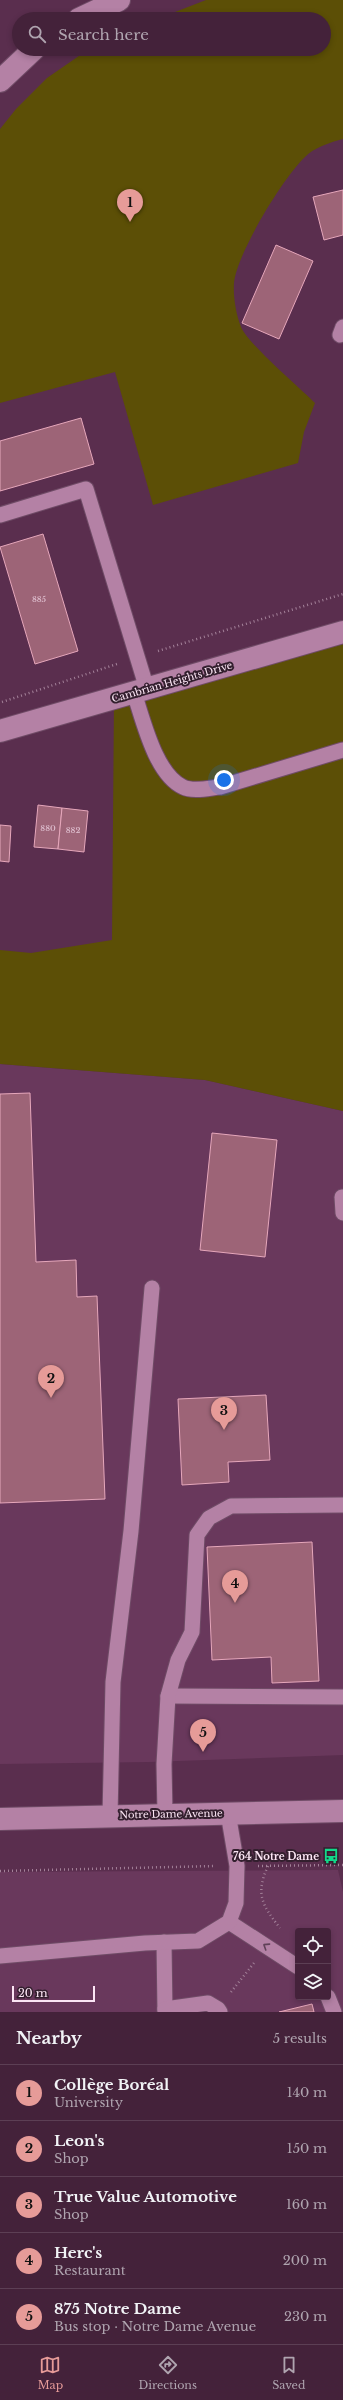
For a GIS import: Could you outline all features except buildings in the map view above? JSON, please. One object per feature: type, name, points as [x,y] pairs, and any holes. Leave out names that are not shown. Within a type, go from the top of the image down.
[{"type":"street","points":[[94,12],[119,0]]},
{"type":"street","points":[[0,81],[27,56]]},
{"type":"street","name":"Cambrian Heights Drive","points":[[0,731],[343,632]]},
{"type":"street","name":"Notre Dame Avenue","points":[[0,1819],[343,1811]]},
{"type":"lane","points":[[0,515],[86,489],[138,658],[140,691],[155,753],[167,773],[183,787],[199,789],[220,787],[343,750]]},
{"type":"lane","points":[[342,1197],[343,1214]]},
{"type":"lane","points":[[110,1816],[113,1682],[131,1531],[152,1288]]},
{"type":"lane","points":[[165,1814],[164,1764],[168,1696],[178,1660],[192,1632],[197,1535],[209,1518],[231,1506],[343,1505]]},
{"type":"lane","points":[[168,1696],[343,1697]]},
{"type":"lane","points":[[0,1956],[164,1942],[198,1941],[228,1922],[236,1903],[237,1866],[228,1813]]},
{"type":"lane","points":[[228,1922],[295,1966]]},
{"type":"lane","points":[[164,1942],[165,2010],[208,2003],[218,2008],[220,2012]]},
{"type":"lane","points":[[329,2000],[334,2012]]},
{"type":"path","points":[[0,702],[343,594]]},
{"type":"path","points":[[0,1871],[343,1865]]},
{"type":"shaded area","points":[[206,0],[343,0],[343,139],[322,146],[308,154],[285,181],[252,235],[237,270],[234,283],[236,311],[241,327],[246,335],[264,355],[315,403],[304,432],[298,463],[153,505],[115,372],[0,403],[0,129],[16,109],[47,78],[79,56],[331,56],[331,12],[175,12]]},
{"type":"shaded area","points":[[343,634],[343,1111],[205,1080],[0,1064],[0,950],[31,953],[112,940],[114,700]]},
{"type":"shaded area","points":[[0,1064],[205,1080],[343,1111],[343,1755],[149,1762],[0,1764]]},
{"type":"shaded area","points":[[338,1870],[343,1892],[343,2012],[0,2012],[0,1872]]},
{"type":"place","name":"Collège Boréal","points":[[130,222]]},
{"type":"place","name":"Leon's","points":[[51,1398]]},
{"type":"place","name":"True Value Automotive","points":[[224,1430]]},
{"type":"place","name":"Herc's","points":[[235,1603]]},
{"type":"place","name":"875 Notre Dame","points":[[203,1752]]},
{"type":"place","name":"764 Notre Dame","points":[[331,1856]]}]
